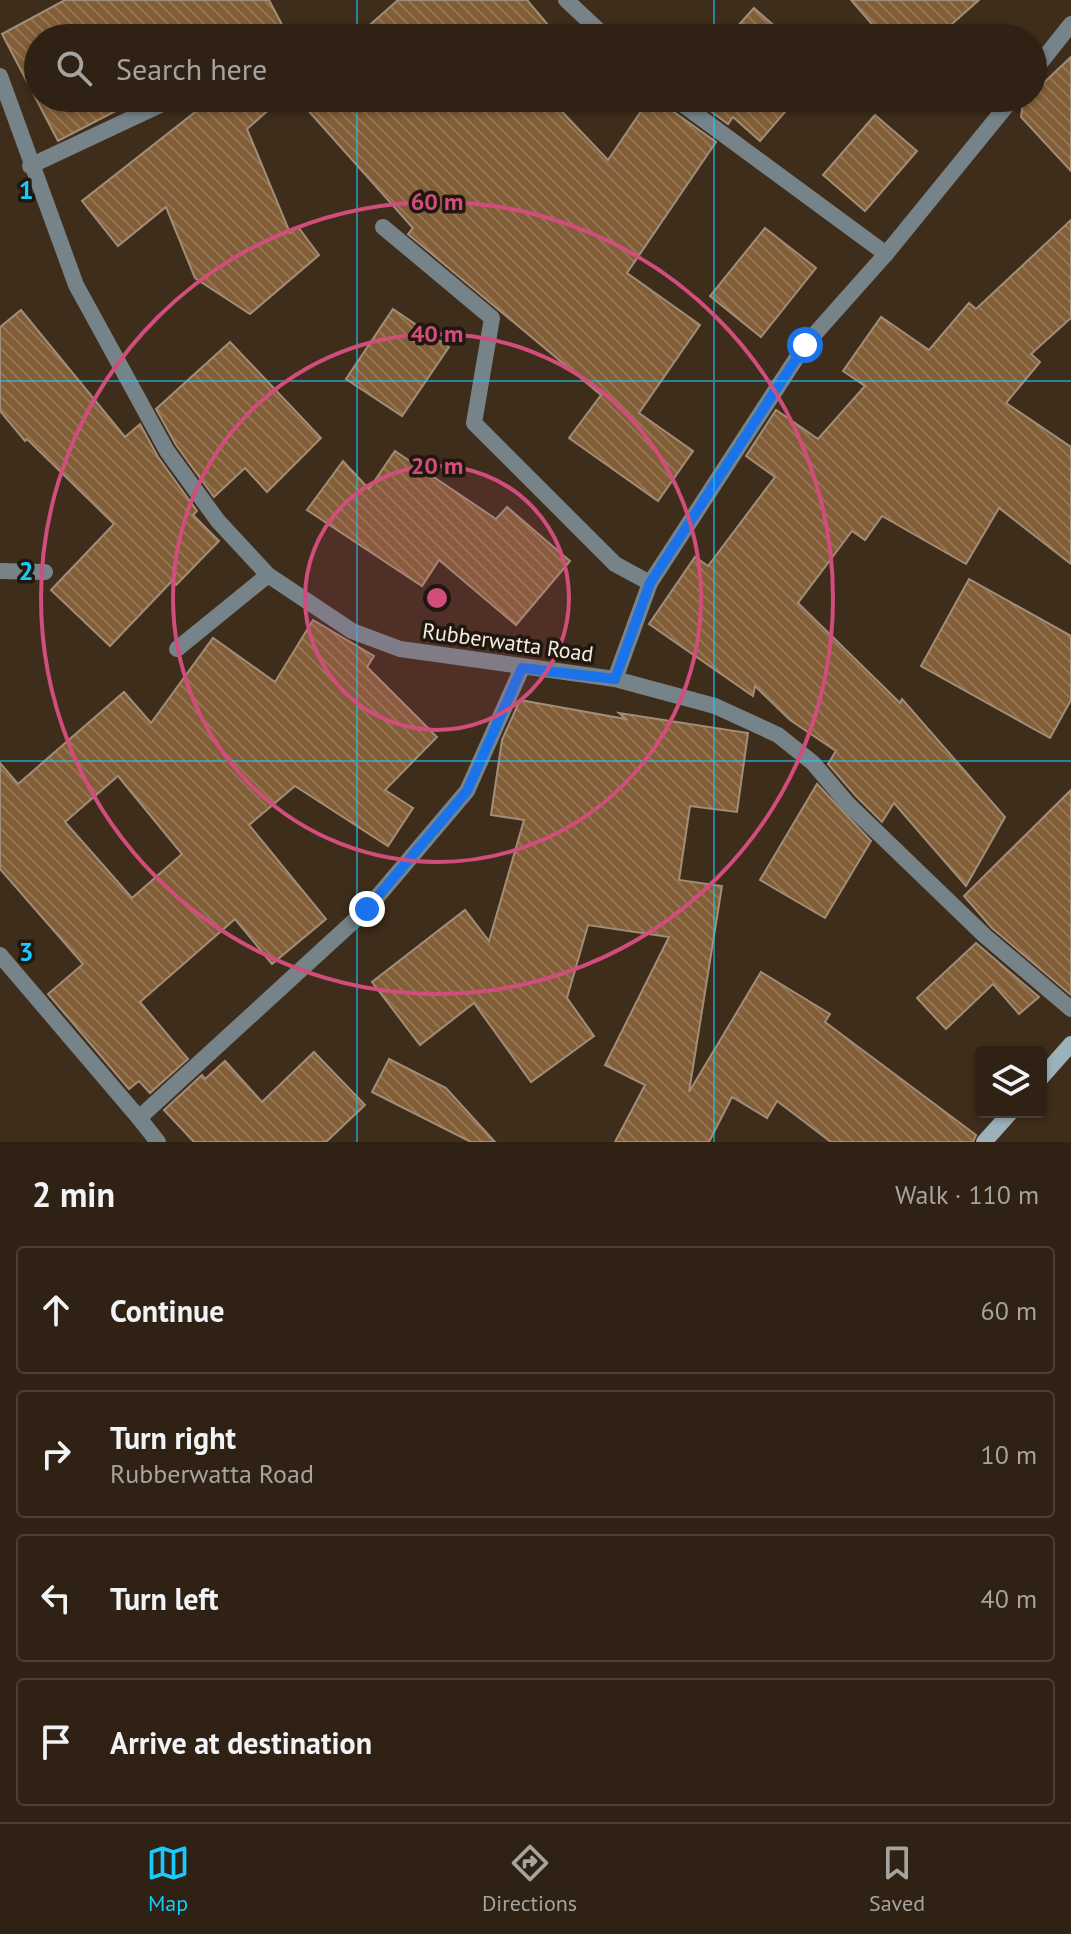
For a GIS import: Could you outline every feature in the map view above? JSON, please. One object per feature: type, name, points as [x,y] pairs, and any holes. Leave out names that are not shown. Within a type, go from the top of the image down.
[{"type":"main road","points":[[1047,1071],[1071,1044]]},
{"type":"main road","points":[[984,1142],[1006,1118]]},
{"type":"street","points":[[566,0],[592,24]]},
{"type":"street","points":[[1047,54],[1071,24]]},
{"type":"street","name":"Rubberwatta Road","points":[[0,76],[30,166],[76,285],[167,451],[218,521],[268,575],[352,631],[400,649],[615,679],[715,706],[778,735],[813,763],[848,804],[985,936],[1071,1009]]},
{"type":"street","points":[[30,166],[145,112]]},
{"type":"street","points":[[693,112],[886,254]]},
{"type":"street","points":[[615,679],[650,583],[805,345],[886,254],[1002,112]]},
{"type":"street","points":[[383,227],[492,318],[474,423],[615,564],[650,583]]},
{"type":"street","points":[[0,571],[45,572]]},
{"type":"street","points":[[177,649],[268,575]]},
{"type":"street","points":[[139,1118],[367,909],[467,791],[522,668]]},
{"type":"street","points":[[0,955],[158,1142]]},
{"type":"building","points":[[65,0],[269,0],[282,24],[24,24],[24,76],[2,34]]},
{"type":"building","points":[[398,0],[527,0],[547,24],[371,24]]},
{"type":"building","points":[[851,0],[979,0],[952,24],[872,24]]},
{"type":"building","points":[[754,8],[772,24],[740,24]]},
{"type":"building","points":[[1071,57],[1071,171],[1021,117],[1022,112],[1047,112],[1047,80]]},
{"type":"building","points":[[43,112],[114,112],[58,141]]},
{"type":"building","points":[[195,112],[266,112],[247,129],[290,233],[298,227],[319,255],[250,314],[195,278],[166,207],[118,246],[82,201]]},
{"type":"building","points":[[309,112],[562,112],[608,160],[641,112],[674,112],[716,142],[627,273],[700,325],[639,413],[693,451],[658,501],[569,438],[601,395],[408,234],[413,228]]},
{"type":"building","points":[[712,112],[785,112],[760,141],[733,117],[728,124]]},
{"type":"building","points":[[875,115],[917,151],[865,211],[823,175]]},
{"type":"building","points":[[1071,220],[1071,318],[1031,354],[1040,362],[1006,403],[1071,447],[1071,564],[999,508],[966,564],[882,516],[865,540],[852,531],[798,603],[900,703],[902,699],[1005,817],[966,886],[894,803],[882,822],[856,796],[828,764],[836,751],[790,720],[755,686],[753,696],[649,624],[695,557],[708,566],[775,477],[746,456],[776,410],[818,439],[865,386],[843,371],[881,317],[929,350],[969,303],[976,309]]},
{"type":"building","points":[[765,228],[816,268],[761,337],[710,296]]},
{"type":"building","points":[[393,309],[449,347],[402,416],[346,379]]},
{"type":"building","points":[[21,310],[125,437],[140,424],[158,457],[197,511],[193,515],[219,541],[176,585],[172,581],[110,646],[51,590],[114,524],[27,439],[25,441],[0,411],[0,327]]},
{"type":"building","points":[[230,342],[321,438],[267,492],[245,468],[214,497],[176,445],[156,409]]},
{"type":"building","points":[[395,451],[496,519],[507,507],[570,561],[516,625],[439,560],[422,586],[307,510],[343,461],[369,489]]},
{"type":"building","points":[[969,579],[1071,636],[1071,700],[1050,738],[921,666]]},
{"type":"building","points":[[313,620],[374,656],[367,667],[437,737],[385,790],[413,808],[388,846],[295,786],[249,825],[326,919],[272,964],[235,919],[140,1002],[188,1059],[150,1093],[139,1081],[129,1089],[48,994],[83,964],[0,869],[0,763],[18,784],[124,692],[151,723],[213,638],[275,682]],"holes":[[[118,776],[182,854],[132,898],[65,822]]]},
{"type":"building","points":[[520,700],[626,719],[619,713],[748,733],[737,812],[690,806],[679,880],[722,886],[689,1092],[761,972],[830,1014],[825,1022],[976,1135],[973,1142],[831,1142],[777,1101],[767,1118],[732,1097],[709,1142],[615,1142],[645,1085],[605,1065],[669,937],[588,925],[567,998],[594,1036],[531,1082],[474,1003],[420,1045],[372,982],[465,910],[489,941],[524,820],[491,815],[502,740]]},
{"type":"building","points":[[817,784],[871,841],[825,918],[760,880]]},
{"type":"building","points":[[1071,790],[1071,995],[992,928],[964,896]]},
{"type":"building","points":[[976,943],[1039,997],[1019,1014],[993,984],[946,1029],[917,998]]},
{"type":"building","points":[[314,1052],[365,1105],[326,1142],[194,1142],[164,1110],[202,1075],[205,1079],[225,1061],[262,1102]]},
{"type":"building","points":[[389,1059],[446,1088],[495,1142],[471,1142],[372,1092]]},
{"type":"route","points":[[367,909],[467,791],[522,668],[615,679],[650,583],[805,345]]}]
